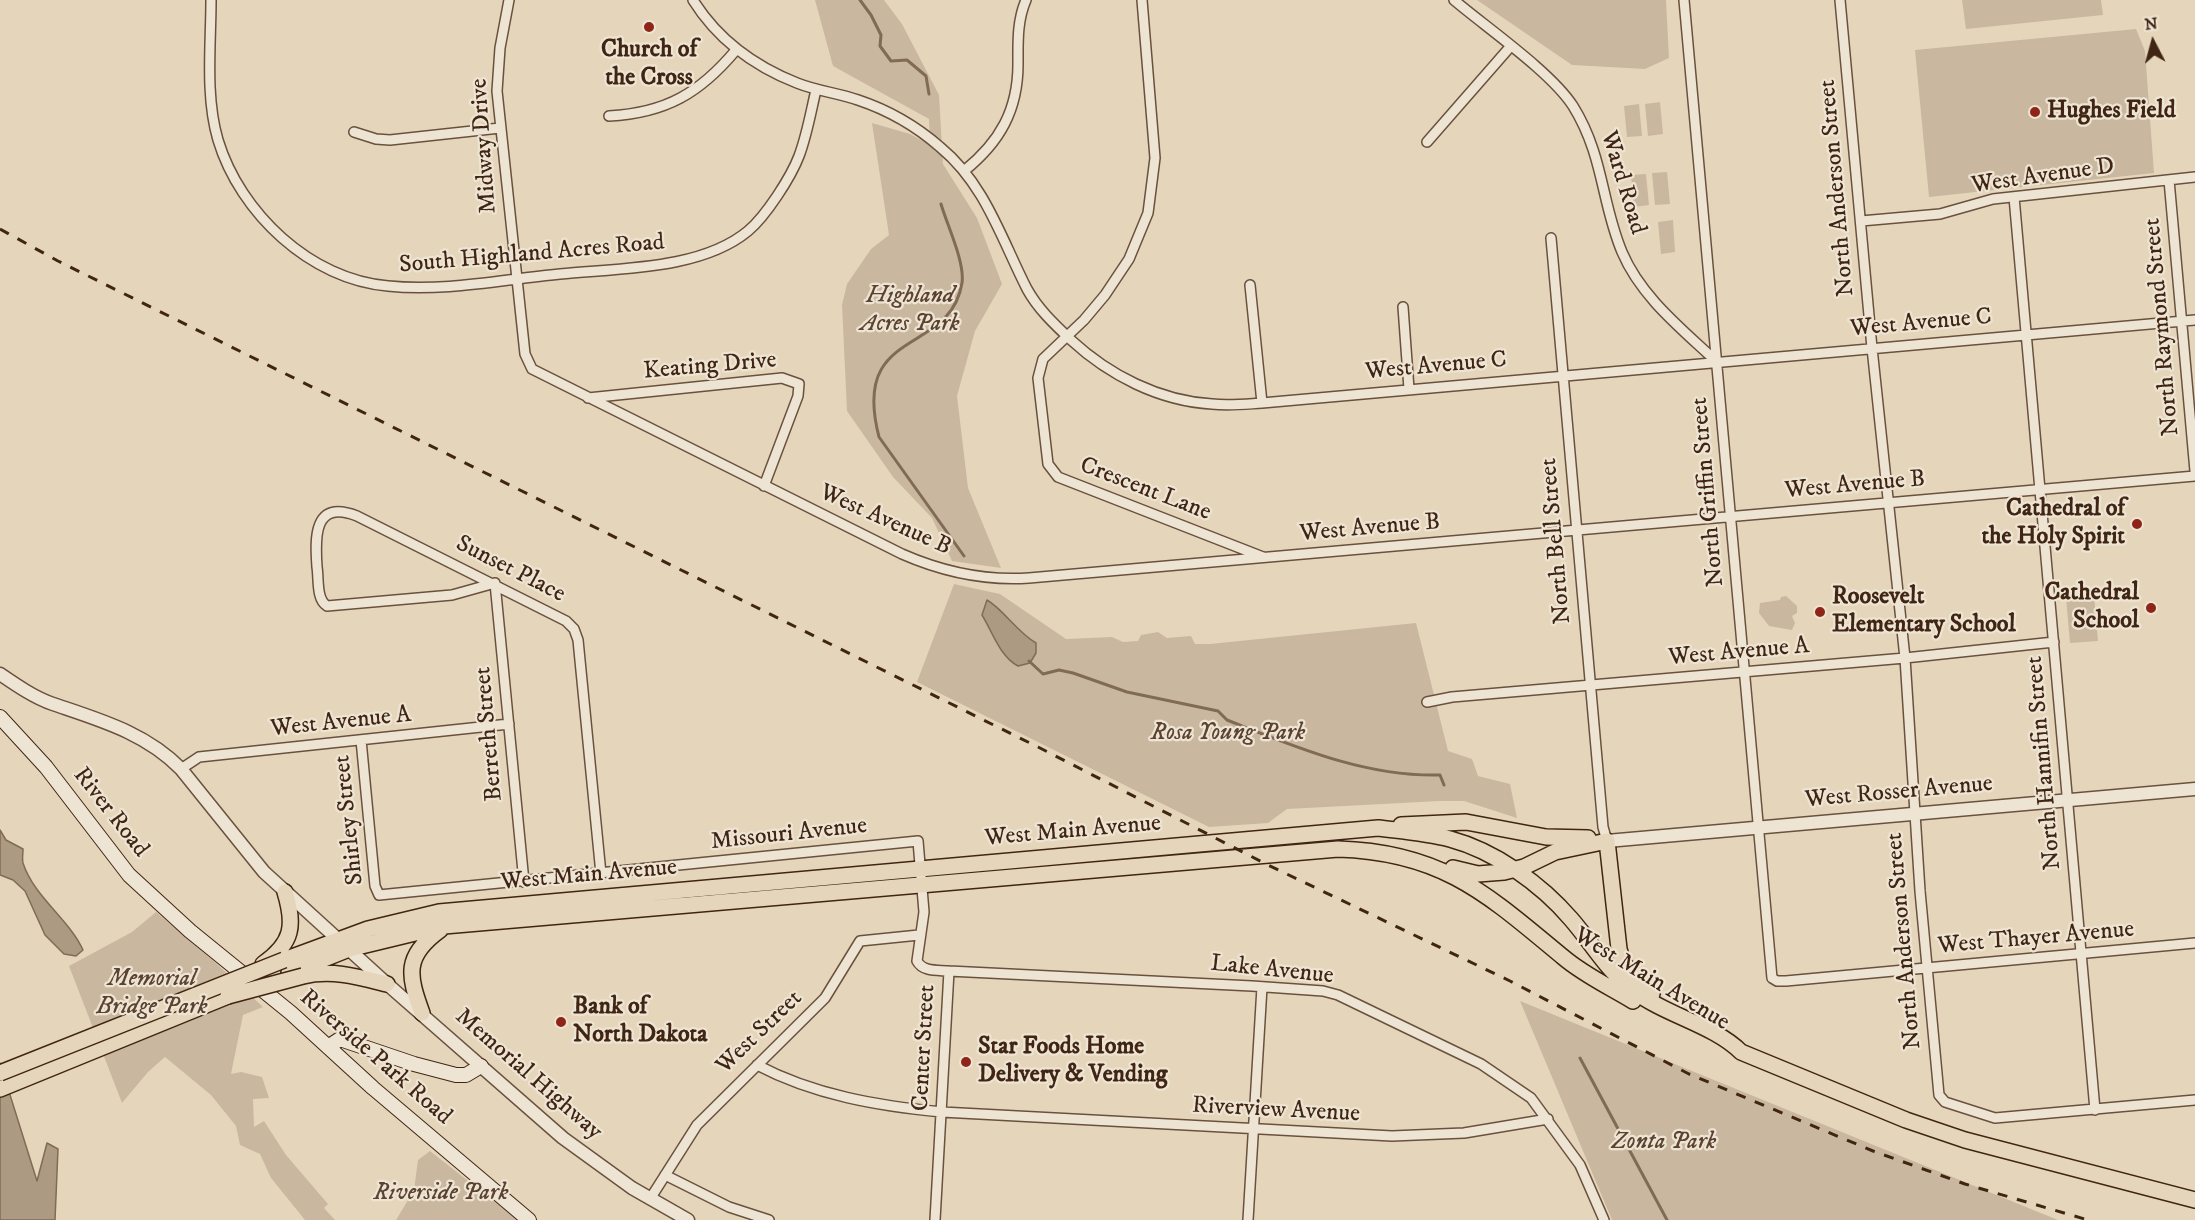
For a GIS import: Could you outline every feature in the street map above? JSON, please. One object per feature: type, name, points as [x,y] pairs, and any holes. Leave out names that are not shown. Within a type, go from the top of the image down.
[{"type":"main road","name":"River Road","points":[[0,717],[46,767],[129,875],[190,931]]},
{"type":"main road","points":[[1378,828],[1457,821],[1546,837],[1586,838],[1603,841]]},
{"type":"main road","name":"West Main Avenue","points":[[338,938],[439,912],[1378,828],[1453,840],[1473,847],[1514,870],[1562,909],[1606,965],[1625,984],[1652,1004],[1708,1032],[1741,1052],[1896,1116],[1965,1140],[2195,1200]]},
{"type":"main road","points":[[1355,850],[1397,849],[1472,873],[1495,874],[1514,870],[1556,852],[1587,847],[1603,841]]},
{"type":"main road","points":[[1603,841],[1623,963],[1646,990],[1708,1032]]},
{"type":"main road","name":"West Main Avenue","points":[[349,949],[444,926],[923,886],[1312,850],[1355,850],[1417,861],[1464,881],[1496,900],[1582,971],[1699,1039],[1726,1050],[1741,1052]]},
{"type":"main road","points":[[0,1073],[253,971],[274,956],[285,942],[292,923],[285,892]]},
{"type":"main road","points":[[422,1013],[412,982],[413,957],[427,939],[444,926]]},
{"type":"main road","name":"Riverside Park Road","points":[[190,931],[529,1220]]},
{"type":"main road","points":[[292,970],[338,938]]},
{"type":"main road","points":[[0,1089],[349,949]]},
{"type":"main road","points":[[253,971],[292,970],[346,974],[387,984]]},
{"type":"main road","points":[[328,1047],[340,1039],[414,1064],[456,1075],[466,1075],[481,1066]]},
{"type":"street","name":"South Highland Acres Road","points":[[211,0],[212,107],[218,140],[233,176],[266,222],[290,245],[320,264],[352,278],[387,286],[431,288],[672,263],[720,247],[749,231],[774,199],[799,157],[816,90]]},
{"type":"street","name":"Midway Drive","points":[[509,0],[498,69],[500,128],[525,354],[532,369],[588,398]]},
{"type":"street","name":"West Avenue C","points":[[693,0],[717,33],[736,50],[765,68],[816,90],[858,99],[903,119],[941,147],[964,171],[992,213],[1029,292],[1051,323],[1096,363],[1135,384],[1172,397],[1212,404],[1262,403],[2195,320]]},
{"type":"street","points":[[964,171],[982,157],[1001,134],[1012,112],[1017,90],[1017,38],[1026,0]]},
{"type":"street","name":"Crescent Lane","points":[[1142,0],[1155,158],[1148,213],[1129,259],[1106,295],[1042,359],[1038,378],[1048,464],[1058,477],[1266,558]]},
{"type":"street","name":"Ward Road","points":[[1454,0],[1553,84],[1571,104],[1595,149],[1618,240],[1638,280],[1659,306],[1717,362]]},
{"type":"street","name":"North Griffin Street","points":[[1684,0],[1770,971],[1774,980]]},
{"type":"street","name":"North Anderson Street","points":[[1840,0],[1872,348],[1905,658],[1937,1090],[1945,1102],[1995,1118],[2095,1110]]},
{"type":"street","points":[[1427,142],[1510,47]]},
{"type":"street","points":[[609,116],[642,114],[677,102],[723,66],[736,50]]},
{"type":"street","points":[[354,132],[376,139],[390,140],[500,128]]},
{"type":"street","name":"West Avenue D","points":[[1861,221],[1940,214],[1982,201],[2195,177]]},
{"type":"street","name":"North Raymond Street","points":[[2169,180],[2195,474]]},
{"type":"street","name":"North Hannifin Street","points":[[2014,197],[2095,1110]]},
{"type":"street","name":"North Bell Street","points":[[1551,238],[1603,841]]},
{"type":"street","points":[[1250,285],[1262,403]]},
{"type":"street","points":[[1403,306],[1409,389]]},
{"type":"street","name":"Keating Drive","points":[[588,398],[783,378],[799,384],[798,396],[764,486]]},
{"type":"street","name":"West Avenue B","points":[[588,398],[915,560],[956,573],[986,579],[1015,579],[1266,558],[2195,474]]},
{"type":"street","name":"Sunset Place","points":[[495,583],[452,595],[332,608],[321,600],[315,532],[321,521],[331,514],[344,512],[495,583],[567,621],[576,635],[601,874]]},
{"type":"street","name":"Berreth Street","points":[[495,583],[524,882]]},
{"type":"street","name":"West Avenue A","points":[[1427,702],[1452,697],[1905,658],[2054,642]]},
{"type":"street","name":"Memorial Highway","points":[[0,674],[51,704],[141,738],[181,769],[247,852],[285,892],[387,984],[563,1138],[606,1171],[688,1220]]},
{"type":"street","name":"West Avenue A","points":[[181,769],[199,757],[509,724]]},
{"type":"street","name":"Shirley Street","points":[[361,740],[375,886],[379,895]]},
{"type":"street","name":"West Rosser Avenue","points":[[1603,841],[2195,789]]},
{"type":"street","name":"Missouri Avenue","points":[[379,895],[918,841]]},
{"type":"street","name":"Center Street","points":[[918,841],[924,912],[917,961],[926,969],[949,971],[935,1220]]},
{"type":"street","name":"West Street","points":[[650,1199],[705,1116],[825,998],[860,941],[919,935]]},
{"type":"street","name":"West Thayer Avenue","points":[[1774,980],[1782,982],[2195,944]]},
{"type":"street","name":"Lake Avenue","points":[[949,971],[1262,987],[1323,991],[1338,995],[1481,1064],[1531,1098],[1580,1165],[1604,1220]]},
{"type":"street","points":[[1248,1220],[1262,987]]},
{"type":"street","name":"Riverview Avenue","points":[[757,1065],[779,1077],[830,1094],[885,1107],[942,1112],[1392,1136],[1464,1132],[1548,1119]]},
{"type":"street","points":[[2095,1110],[2195,1100]]},
{"type":"street","points":[[665,1175],[729,1207],[769,1220]]},
{"type":"green space","name":"Highland Acres Park","points":[[815,0],[884,0],[902,24],[939,95],[943,164],[977,218],[1002,284],[975,331],[957,396],[968,488],[1001,568],[952,561],[932,518],[893,477],[847,411],[842,305],[847,284],[871,249],[889,235],[872,123],[910,134],[930,145],[929,119],[833,66]]},
{"type":"green space","points":[[1477,0],[1666,0],[1669,58],[1645,69],[1572,65]]},
{"type":"green space","points":[[1962,0],[2101,0],[2103,15],[1966,29]]},
{"type":"green space","name":"Hughes Field","points":[[2136,29],[2145,51],[2154,173],[1929,197],[1915,50]]},
{"type":"green space","points":[[1660,102],[1663,134],[1648,136],[1645,104]]},
{"type":"green space","points":[[1639,104],[1642,136],[1627,137],[1624,106]]},
{"type":"green space","points":[[1667,172],[1670,204],[1655,205],[1652,173]]},
{"type":"green space","points":[[1646,174],[1649,205],[1634,207],[1631,175]]},
{"type":"green space","points":[[1673,220],[1675,252],[1661,254],[1658,222]]},
{"type":"green space","name":"Rosa Young Park","points":[[954,584],[1000,594],[1066,639],[1112,637],[1123,642],[1138,641],[1141,635],[1158,632],[1167,638],[1191,636],[1195,644],[1210,644],[1416,623],[1448,751],[1472,759],[1478,776],[1510,784],[1517,818],[1464,801],[1440,801],[1287,809],[1268,823],[1209,827],[917,682]]},
{"type":"green space","points":[[2094,595],[2098,641],[2070,643],[2066,597]]},
{"type":"green space","points":[[1786,596],[1797,606],[1797,613],[1792,616],[1795,623],[1792,630],[1769,626],[1759,613],[1760,603],[1780,600],[1781,597]]},
{"type":"green space","name":"Memorial Bridge Park","points":[[156,912],[263,1007],[243,1015],[231,1074],[241,1072],[262,1077],[269,1098],[253,1099],[254,1127],[264,1121],[286,1155],[328,1204],[324,1208],[335,1220],[305,1220],[271,1178],[260,1154],[240,1145],[236,1126],[211,1095],[165,1057],[148,1072],[122,1103],[69,966],[132,932]]},
{"type":"green space","name":"Zonta Park","points":[[1520,1001],[2058,1220],[1612,1220]]},
{"type":"green space","name":"Riverside Park","points":[[430,1151],[518,1220],[396,1220],[414,1190],[418,1160]]},
{"type":"shaded area","points":[[987,600],[1036,643],[1036,653],[1030,663],[1018,666],[1001,650],[982,615]]},
{"type":"shaded area","points":[[0,830],[6,840],[23,849],[23,863],[35,887],[69,928],[83,950],[76,956],[64,954],[45,935],[25,891],[13,880],[0,875]]},
{"type":"shaded area","points":[[0,1063],[37,1181],[47,1143],[58,1149],[55,1220],[0,1220]]},
{"type":"waterway","points":[[860,0],[871,15],[881,35],[880,46],[891,61],[907,60],[926,76],[929,94]]},
{"type":"waterway","points":[[941,204],[961,265],[962,283],[954,306],[940,323],[889,359],[878,376],[874,401],[879,437],[964,556]]},
{"type":"waterway","points":[[1029,661],[1043,674],[1059,670],[1127,692],[1218,711],[1227,720],[1305,750],[1358,766],[1412,774],[1440,775],[1444,785]]},
{"type":"waterway","points":[[1580,1058],[1667,1220]]},
{"type":"railway","points":[[0,229],[58,261],[1038,747],[1268,865],[1510,981],[1689,1074],[1873,1151],[1965,1184],[2088,1220]]},
{"type":"place","name":"Church of the Cross","points":[[649,27]]},
{"type":"place","name":"Hughes Field","points":[[2035,112]]},
{"type":"place","name":"Cathedral of the Holy Spirit","points":[[2137,524]]},
{"type":"place","name":"Cathedral School","points":[[2151,608]]},
{"type":"place","name":"Roosevelt Elementary School","points":[[1820,612]]},
{"type":"place","name":"Bank of North Dakota","points":[[561,1022]]},
{"type":"place","name":"Star Foods Home Delivery & Vending","points":[[966,1062]]}]
